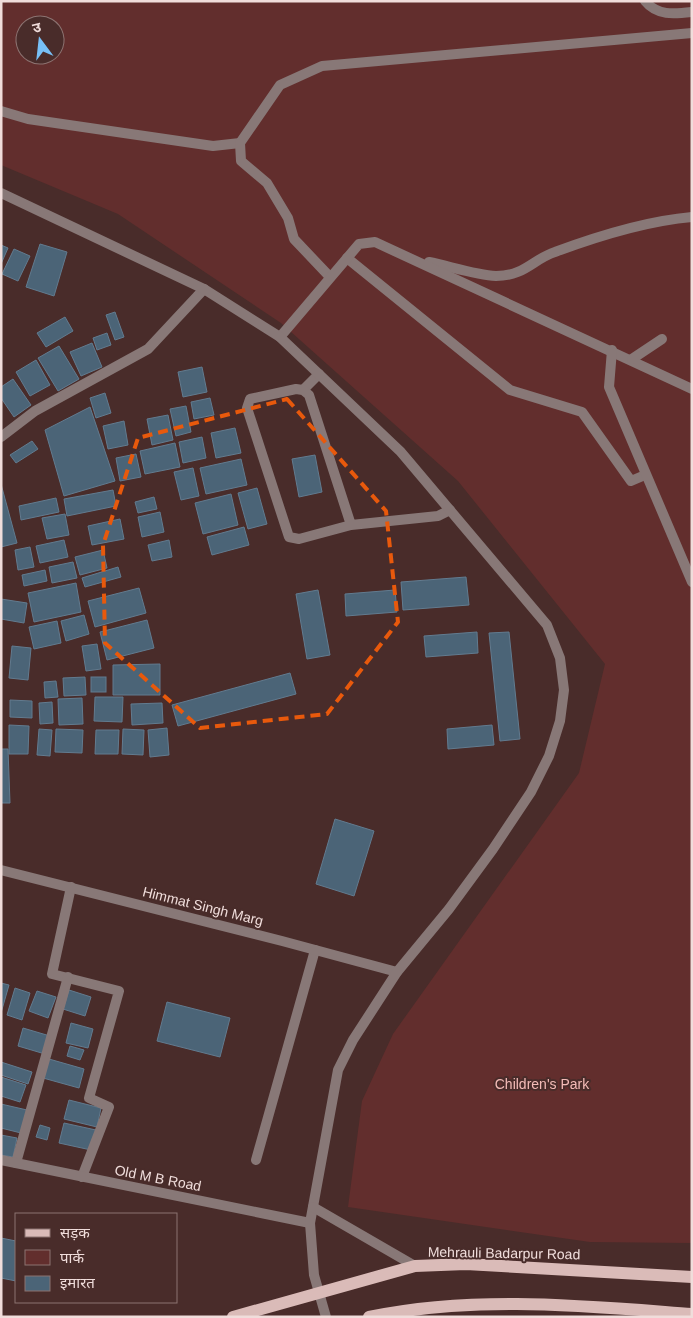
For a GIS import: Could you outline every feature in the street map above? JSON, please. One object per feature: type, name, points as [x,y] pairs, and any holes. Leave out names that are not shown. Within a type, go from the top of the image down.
[{"type":"main road","name":"Mehrauli Badarpur Road","points":[[233,1317],[415,1266],[476,1265],[692,1278]]},
{"type":"main road","points":[[369,1317],[405,1310],[511,1303],[692,1314]]},
{"type":"street","points":[[645,1],[651,9],[667,14],[692,12]]},
{"type":"street","points":[[330,277],[294,239],[288,218],[267,183],[241,161],[240,143],[280,85],[322,66],[692,33]]},
{"type":"street","points":[[1,111],[28,119],[213,146],[240,143]]},
{"type":"street","points":[[1,193],[204,289],[280,338],[400,451],[547,625],[560,658],[564,690],[560,721],[549,756],[531,792],[449,909],[397,972],[352,1040],[338,1070],[310,1223],[314,1275],[326,1317]]},
{"type":"street","points":[[410,258],[496,276],[525,270],[553,252],[669,219],[692,217]]},
{"type":"street","points":[[280,338],[359,244],[375,242],[632,359],[692,389]]},
{"type":"street","points":[[347,258],[510,390],[582,412],[631,481],[645,476]]},
{"type":"street","points":[[1,437],[35,411],[148,349],[204,289]]},
{"type":"street","points":[[632,359],[662,339]]},
{"type":"street","points":[[612,350],[609,387],[645,476],[692,582]]},
{"type":"street","points":[[303,390],[319,374]]},
{"type":"street","points":[[351,525],[309,395],[303,390],[296,389],[250,399],[247,408],[289,537],[299,539],[351,525],[438,516],[450,510]]},
{"type":"street","name":"Himmat Singh Marg","points":[[1,870],[397,972]]},
{"type":"street","points":[[72,888],[52,974],[118,991],[88,1098],[109,1107],[82,1176]]},
{"type":"street","points":[[256,1160],[315,950]]},
{"type":"street","points":[[16,1163],[68,978]]},
{"type":"street","name":"Old M B Road","points":[[1,1160],[310,1223]]},
{"type":"street","points":[[313,1207],[415,1266]]},
{"type":"highlighted area","points":[[287,399],[386,511],[398,622],[327,714],[200,728],[105,643],[103,545],[138,438]]},
{"type":"green space","name":"Children's Park","points":[[1,1],[692,1],[692,1243],[590,1242],[348,1207],[362,1101],[393,1034],[579,773],[605,664],[458,481],[281,323],[118,214],[1,165]]},
{"type":"building","points":[[40,244],[67,252],[54,296],[26,287]]},
{"type":"building","points":[[1,245],[8,248],[1,264]]},
{"type":"building","points":[[14,249],[30,256],[18,281],[2,274]]},
{"type":"building","points":[[115,312],[124,337],[115,340],[106,315]]},
{"type":"building","points":[[65,317],[73,331],[46,347],[37,333]]},
{"type":"building","points":[[107,333],[111,345],[97,350],[93,338]]},
{"type":"building","points":[[92,343],[102,367],[81,376],[70,352]]},
{"type":"building","points":[[59,346],[79,379],[58,391],[38,358]]},
{"type":"building","points":[[36,360],[50,385],[30,396],[16,372]]},
{"type":"building","points":[[202,367],[207,392],[183,397],[178,372]]},
{"type":"building","points":[[13,379],[31,405],[14,417],[1,398],[1,387]]},
{"type":"building","points":[[105,393],[111,413],[96,418],[90,398]]},
{"type":"building","points":[[210,398],[214,415],[194,419],[191,402]]},
{"type":"building","points":[[186,406],[191,432],[176,436],[170,409]]},
{"type":"building","points":[[90,407],[115,481],[64,496],[45,430]]},
{"type":"building","points":[[168,415],[173,440],[152,445],[147,419]]},
{"type":"building","points":[[124,421],[128,445],[108,449],[103,426]]},
{"type":"building","points":[[235,428],[241,453],[216,458],[211,433]]},
{"type":"building","points":[[202,437],[206,458],[183,463],[179,442]]},
{"type":"building","points":[[32,441],[38,449],[16,463],[10,455]]},
{"type":"building","points":[[175,443],[180,467],[145,474],[140,451]]},
{"type":"building","points":[[136,454],[141,477],[120,481],[116,458]]},
{"type":"building","points":[[315,455],[322,492],[299,497],[292,459]]},
{"type":"building","points":[[241,459],[247,485],[206,494],[200,468]]},
{"type":"building","points":[[193,468],[199,496],[181,500],[174,472]]},
{"type":"building","points":[[1,484],[17,543],[1,547]]},
{"type":"building","points":[[257,488],[267,524],[248,529],[238,493]]},
{"type":"building","points":[[113,490],[116,506],[67,516],[64,499]]},
{"type":"building","points":[[231,494],[238,525],[203,534],[195,503]]},
{"type":"building","points":[[154,497],[157,509],[138,513],[135,502]]},
{"type":"building","points":[[56,498],[59,512],[21,520],[19,506]]},
{"type":"building","points":[[160,512],[164,532],[142,537],[138,517]]},
{"type":"building","points":[[65,514],[69,535],[47,539],[42,518]]},
{"type":"building","points":[[120,519],[124,539],[92,545],[88,526]]},
{"type":"building","points":[[244,527],[249,545],[212,555],[207,537]]},
{"type":"building","points":[[64,540],[68,557],[40,563],[36,546]]},
{"type":"building","points":[[169,540],[172,557],[152,561],[148,545]]},
{"type":"building","points":[[30,547],[34,567],[18,570],[15,550]]},
{"type":"building","points":[[103,550],[107,568],[80,575],[75,557]]},
{"type":"building","points":[[73,562],[77,578],[52,583],[49,567]]},
{"type":"building","points":[[118,567],[121,577],[85,587],[82,578]]},
{"type":"building","points":[[45,570],[47,581],[24,586],[22,575]]},
{"type":"building","points":[[466,577],[469,605],[403,610],[401,582]]},
{"type":"building","points":[[76,583],[81,612],[34,622],[28,593]]},
{"type":"building","points":[[139,588],[146,613],[95,627],[88,601]]},
{"type":"building","points":[[318,590],[330,655],[307,659],[296,594]]},
{"type":"building","points":[[395,590],[397,612],[346,616],[345,594]]},
{"type":"building","points":[[1,599],[27,603],[24,623],[1,619]]},
{"type":"building","points":[[84,615],[89,634],[66,641],[61,621]]},
{"type":"building","points":[[147,620],[154,648],[107,660],[100,632]]},
{"type":"building","points":[[57,621],[61,643],[34,649],[29,627]]},
{"type":"building","points":[[477,632],[478,653],[426,657],[424,636]]},
{"type":"building","points":[[509,632],[520,739],[500,741],[489,633]]},
{"type":"building","points":[[97,644],[101,669],[86,671],[82,646]]},
{"type":"building","points":[[12,646],[31,648],[28,680],[9,678]]},
{"type":"building","points":[[160,664],[160,695],[113,695],[113,665]]},
{"type":"building","points":[[290,673],[296,694],[178,726],[172,705]]},
{"type":"building","points":[[85,677],[86,695],[64,696],[63,678]]},
{"type":"building","points":[[91,677],[106,677],[106,692],[91,692]]},
{"type":"building","points":[[56,681],[58,697],[45,698],[44,682]]},
{"type":"building","points":[[95,697],[123,697],[122,722],[94,721]]},
{"type":"building","points":[[82,698],[83,724],[59,725],[58,699]]},
{"type":"building","points":[[10,700],[32,701],[32,718],[10,717]]},
{"type":"building","points":[[52,702],[53,723],[40,724],[39,703]]},
{"type":"building","points":[[162,703],[163,723],[132,725],[131,704]]},
{"type":"building","points":[[9,725],[29,726],[28,754],[9,754]]},
{"type":"building","points":[[492,725],[494,745],[448,749],[447,729]]},
{"type":"building","points":[[167,728],[169,755],[150,757],[148,730]]},
{"type":"building","points":[[39,729],[52,730],[50,756],[37,755]]},
{"type":"building","points":[[56,729],[83,730],[82,753],[55,752]]},
{"type":"building","points":[[123,729],[144,730],[143,755],[122,754]]},
{"type":"building","points":[[96,730],[119,730],[118,754],[95,754]]},
{"type":"building","points":[[1,749],[8,749],[10,803],[1,803]]},
{"type":"building","points":[[335,819],[374,831],[354,896],[316,884]]},
{"type":"building","points":[[1,983],[9,985],[1,1013]]},
{"type":"building","points":[[15,988],[30,993],[22,1020],[7,1015]]},
{"type":"building","points":[[69,990],[91,997],[85,1016],[63,1009]]},
{"type":"building","points":[[37,991],[56,997],[48,1018],[29,1011]]},
{"type":"building","points":[[167,1002],[230,1018],[220,1057],[157,1041]]},
{"type":"building","points":[[71,1023],[93,1029],[88,1048],[66,1043]]},
{"type":"building","points":[[23,1028],[50,1036],[45,1054],[18,1046]]},
{"type":"building","points":[[70,1046],[84,1050],[80,1060],[67,1056]]},
{"type":"building","points":[[49,1059],[84,1069],[79,1088],[43,1078]]},
{"type":"building","points":[[1,1062],[32,1072],[28,1084],[1,1075]]},
{"type":"building","points":[[1,1077],[26,1085],[20,1102],[1,1096]]},
{"type":"building","points":[[69,1100],[101,1108],[97,1127],[64,1119]]},
{"type":"building","points":[[1,1104],[27,1110],[21,1133],[1,1128]]},
{"type":"building","points":[[64,1123],[96,1130],[91,1150],[59,1143]]},
{"type":"building","points":[[40,1125],[50,1128],[47,1140],[36,1137]]},
{"type":"building","points":[[1,1135],[17,1138],[13,1157],[1,1155]]},
{"type":"building","points":[[1,1238],[15,1241],[15,1281],[1,1278]]}]
